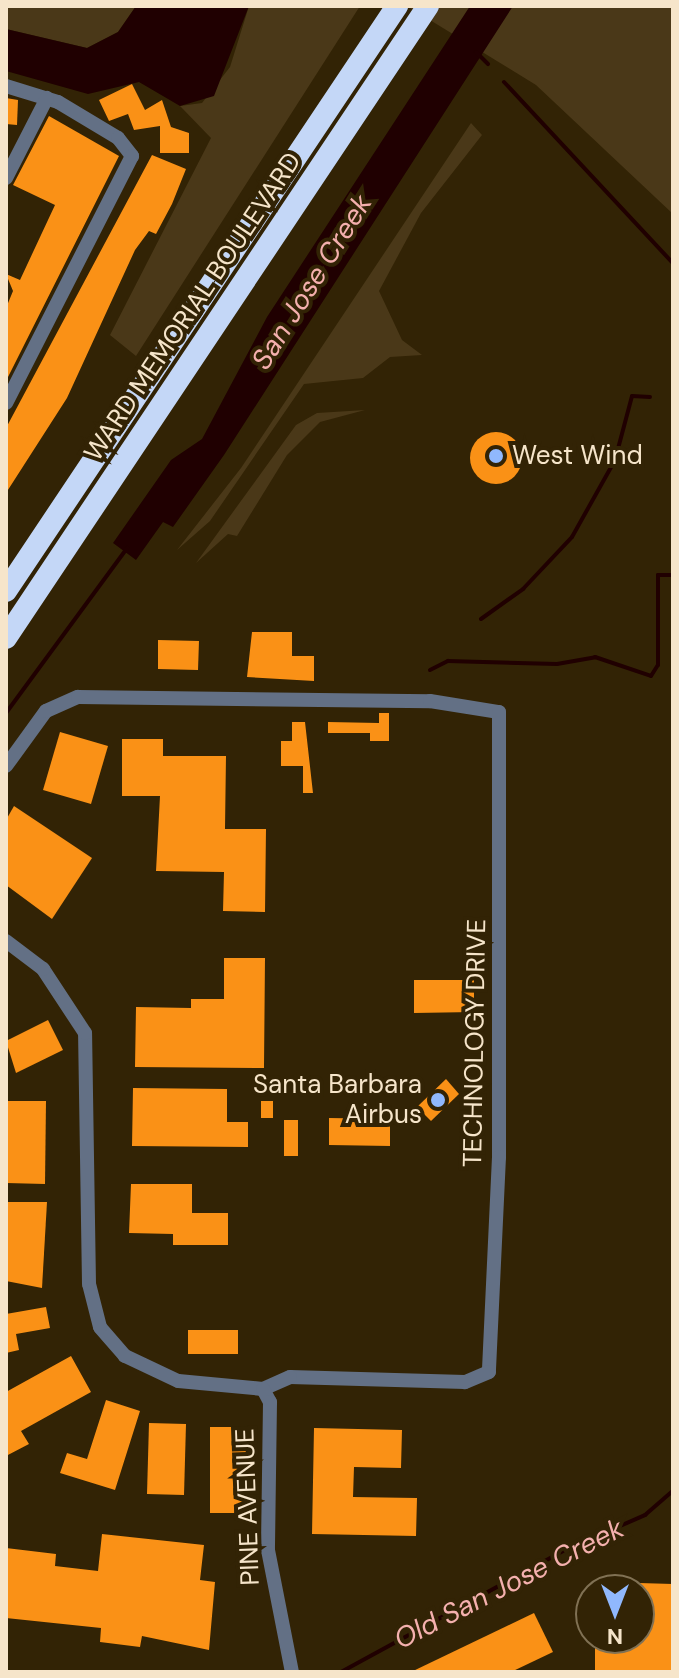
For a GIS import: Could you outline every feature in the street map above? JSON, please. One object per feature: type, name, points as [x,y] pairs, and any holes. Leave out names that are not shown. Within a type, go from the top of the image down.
[{"type":"highway","name":"WARD MEMORIAL BOULEVARD","points":[[6,591],[397,6]]},
{"type":"highway","name":"WARD MEMORIAL BOULEVARD","points":[[6,638],[428,6]]},
{"type":"street","points":[[6,86],[47,98],[118,138],[132,156],[6,403]]},
{"type":"street","points":[[6,178],[47,98]]},
{"type":"street","name":"TECHNOLOGY DRIVE","points":[[6,766],[40,717],[70,698],[444,702],[499,712],[499,1157],[489,1372],[465,1382],[290,1377],[263,1389]]},
{"type":"street","points":[[6,941],[43,969],[85,1033],[87,1264],[100,1327],[125,1356],[159,1376],[263,1389]]},
{"type":"street","name":"PINE AVENUE","points":[[263,1389],[270,1402],[268,1550],[292,1672]]},
{"type":"shaded area","points":[[6,6],[136,6],[118,32],[87,48],[6,29]]},
{"type":"shaded area","points":[[249,6],[360,6],[136,356],[110,335],[211,138],[180,106],[202,103],[230,67]]},
{"type":"shaded area","points":[[407,6],[673,6],[673,214],[536,85]]},
{"type":"shaded area","points":[[471,123],[482,135],[421,213],[379,291],[402,340],[422,355],[390,357],[363,378],[304,384],[210,521],[177,550],[241,468]]},
{"type":"shaded area","points":[[365,410],[320,422],[287,455],[237,536],[228,534],[196,563],[296,425],[317,413]]},
{"type":"water","points":[[136,6],[249,6],[214,96],[180,106],[139,82],[88,94],[6,71],[6,29],[87,48],[118,32]]},
{"type":"water","name":"San Jose Creek","points":[[470,6],[513,6],[224,455],[173,527],[163,522],[136,560],[113,543],[171,460],[202,439],[267,317]]},
{"type":"building","points":[[132,84],[145,110],[162,100],[171,127],[189,133],[189,153],[160,153],[160,126],[134,130],[128,114],[109,121],[99,100]]},
{"type":"building","points":[[6,98],[18,100],[17,125],[6,124]]},
{"type":"building","points":[[49,116],[119,156],[6,381],[6,308],[13,291],[6,274],[20,280],[55,205],[13,185]]},
{"type":"building","points":[[152,155],[186,169],[172,204],[156,234],[149,231],[135,250],[67,398],[6,493],[6,428]]},
{"type":"building","name":"West Wind","points":[[496,432],[514,440],[522,458],[514,476],[496,484],[478,476],[470,458],[478,440]]},
{"type":"building","points":[[252,632],[292,632],[292,656],[314,656],[314,681],[247,677]]},
{"type":"building","points":[[158,640],[199,641],[198,670],[158,669]]},
{"type":"building","points":[[379,713],[389,713],[389,741],[370,741],[370,733],[328,733],[328,722],[379,723]]},
{"type":"building","points":[[292,722],[305,722],[313,793],[303,793],[303,766],[281,766],[281,741],[292,741]]},
{"type":"building","points":[[60,732],[108,746],[91,804],[43,790]]},
{"type":"building","points":[[122,739],[163,739],[163,756],[226,756],[225,829],[266,829],[265,912],[223,911],[224,872],[156,871],[160,796],[122,796]]},
{"type":"building","points":[[14,806],[92,858],[52,919],[6,885],[6,820]]},
{"type":"building","points":[[224,958],[265,958],[264,1068],[135,1067],[136,1007],[191,1008],[191,999],[224,999]]},
{"type":"building","points":[[414,980],[474,980],[474,1012],[414,1013]]},
{"type":"building","points":[[48,1020],[63,1050],[16,1073],[6,1041]]},
{"type":"building","name":"Santa Barbara Airbus","points":[[446,1079],[459,1094],[431,1121],[417,1107]]},
{"type":"building","points":[[133,1088],[227,1089],[227,1122],[248,1122],[248,1147],[132,1146]]},
{"type":"building","points":[[6,1101],[46,1101],[45,1184],[6,1183]]},
{"type":"building","points":[[261,1101],[273,1101],[273,1118],[261,1118]]},
{"type":"building","points":[[329,1118],[390,1119],[390,1146],[329,1145]]},
{"type":"building","points":[[284,1120],[298,1120],[298,1156],[284,1156]]},
{"type":"building","points":[[131,1184],[192,1184],[192,1213],[228,1213],[228,1245],[173,1245],[173,1234],[129,1233]]},
{"type":"building","points":[[6,1202],[47,1202],[42,1288],[6,1281]]},
{"type":"building","points":[[46,1307],[50,1328],[16,1334],[19,1350],[6,1353],[6,1314]]},
{"type":"building","points":[[188,1330],[238,1330],[238,1354],[188,1354]]},
{"type":"building","points":[[71,1356],[91,1392],[21,1431],[29,1444],[6,1456],[6,1392]]},
{"type":"building","points":[[106,1400],[140,1411],[115,1490],[60,1473],[67,1453],[87,1459]]},
{"type":"building","points":[[149,1423],[186,1424],[184,1495],[147,1494]]},
{"type":"building","points":[[210,1427],[246,1427],[245,1513],[210,1513]]},
{"type":"building","points":[[314,1428],[402,1430],[401,1468],[354,1467],[353,1497],[417,1498],[416,1536],[312,1534]]},
{"type":"building","points":[[102,1534],[204,1545],[200,1580],[215,1582],[209,1650],[142,1636],[140,1647],[100,1642],[101,1628],[6,1618],[6,1548],[56,1554],[55,1566],[98,1571]]},
{"type":"building","points":[[655,1583],[673,1584],[673,1672],[595,1672],[595,1654],[655,1654]]},
{"type":"building","points":[[534,1613],[553,1652],[511,1672],[411,1672]]},
{"type":"waterway","name":"Old San Jose Creek","points":[[476,52],[488,64]]},
{"type":"waterway","name":"Old San Jose Creek","points":[[504,82],[673,263]]},
{"type":"waterway","points":[[481,619],[523,589],[572,537],[615,460],[632,396],[650,397]]},
{"type":"waterway","points":[[673,405],[673,418]]},
{"type":"waterway","points":[[6,713],[127,548]]},
{"type":"waterway","points":[[430,670],[448,661],[557,664],[595,657],[651,676],[658,665],[658,575],[673,575]]},
{"type":"waterway","name":"Old San Jose Creek","points":[[341,1672],[563,1551],[645,1515],[673,1491]]},
{"type":"place","name":"West Wind","points":[[496,456]]},
{"type":"place","name":"Santa Barbara Airbus","points":[[438,1100]]}]
